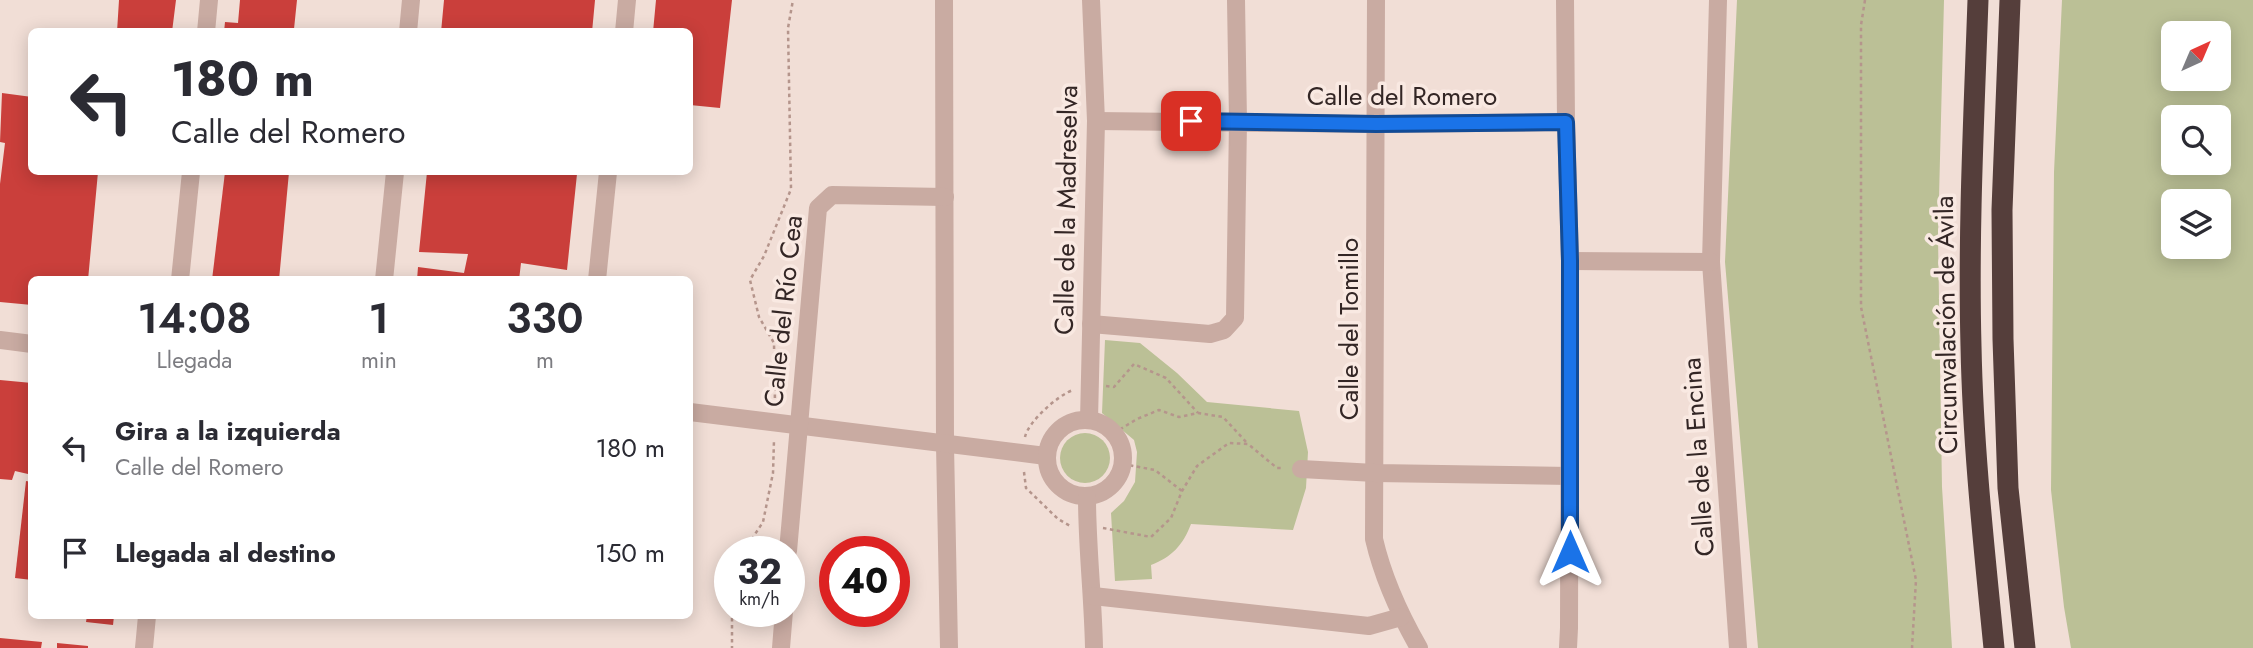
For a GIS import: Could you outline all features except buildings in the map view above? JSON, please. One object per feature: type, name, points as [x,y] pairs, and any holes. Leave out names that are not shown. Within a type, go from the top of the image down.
[{"type":"highway","name":"Circunvalación de Ávila","points":[[1978,0],[1971,208],[1971,345],[1976,475],[1994,648]]},
{"type":"highway","points":[[2010,0],[2002,210],[2003,339],[2008,488],[2025,648]]},
{"type":"street","points":[[206,28],[209,0]]},
{"type":"street","points":[[408,28],[411,0]]},
{"type":"street","points":[[624,28],[627,0]]},
{"type":"street","points":[[944,0],[948,648]]},
{"type":"street","name":"Calle de la Madreselva","points":[[1088,420],[1096,121],[1091,0]]},
{"type":"street","points":[[1091,324],[1209,334],[1224,330],[1235,318],[1238,121],[1236,0]]},
{"type":"street","name":"Calle del Tomillo","points":[[1377,0],[1374,540],[1380,564],[1401,617],[1419,648]]},
{"type":"street","points":[[1565,0],[1570,261],[1568,648]]},
{"type":"street","name":"Calle de la Encina","points":[[1718,0],[1711,262],[1738,648]]},
{"type":"street","name":"Calle del Romero","points":[[1096,121],[1376,124],[1566,122]]},
{"type":"street","points":[[180,276],[191,175]]},
{"type":"street","points":[[384,276],[395,175]]},
{"type":"street","points":[[597,276],[608,175]]},
{"type":"street","name":"Calle del Río Cea","points":[[789,536],[818,208],[832,195],[945,197]]},
{"type":"street","points":[[1570,261],[1711,262]]},
{"type":"street","points":[[0,341],[28,344]]},
{"type":"street","name":"Calle del Río Cea","points":[[693,412],[1046,456]]},
{"type":"street","points":[[1088,420],[1098,422],[1114,433],[1120,443],[1123,464],[1111,487],[1100,494],[1074,495],[1054,481],[1046,456],[1055,433],[1065,425],[1088,420]]},
{"type":"street","points":[[1301,469],[1570,476]]},
{"type":"street","points":[[1087,496],[1094,648]]},
{"type":"street","points":[[1093,596],[1369,626],[1401,617]]},
{"type":"street","points":[[144,648],[147,619]]},
{"type":"street","points":[[781,648],[783,627]]},
{"type":"path","points":[[754,536],[763,522],[773,473],[774,343],[759,317],[750,280],[764,256],[791,189],[788,28],[793,0]]},
{"type":"path","points":[[1865,0],[1861,38],[1861,307],[1916,580],[1912,648]]},
{"type":"path","points":[[1198,413],[1166,379],[1134,364],[1114,387],[1089,383],[1064,393],[1027,428],[1022,453],[1026,488],[1058,519],[1072,527],[1112,528],[1151,537],[1171,518],[1182,491],[1198,466],[1230,443],[1248,444]]},
{"type":"path","points":[[1114,433],[1159,410],[1179,417],[1198,413],[1223,417],[1248,444],[1277,468],[1301,469]]},
{"type":"path","points":[[1123,464],[1155,470],[1182,491]]},
{"type":"path","points":[[732,627],[732,648]]},
{"type":"green space","points":[[1737,0],[1944,0],[1938,237],[1942,487],[1952,648],[1758,648],[1725,262]]},
{"type":"green space","points":[[2062,0],[2253,0],[2253,648],[2071,648],[2051,490],[2054,172]]},
{"type":"green space","points":[[1105,340],[1140,343],[1207,402],[1299,411],[1308,452],[1306,488],[1293,530],[1191,524],[1176,549],[1151,565],[1152,579],[1115,581],[1111,513],[1124,501],[1135,482],[1137,452],[1134,440],[1102,413]]},
{"type":"green space","points":[[1085,433],[1103,440],[1110,458],[1103,476],[1085,483],[1067,476],[1060,458],[1067,440]]},
{"type":"route","points":[[1191,121],[1376,124],[1566,122],[1570,261],[1570,552]]}]
